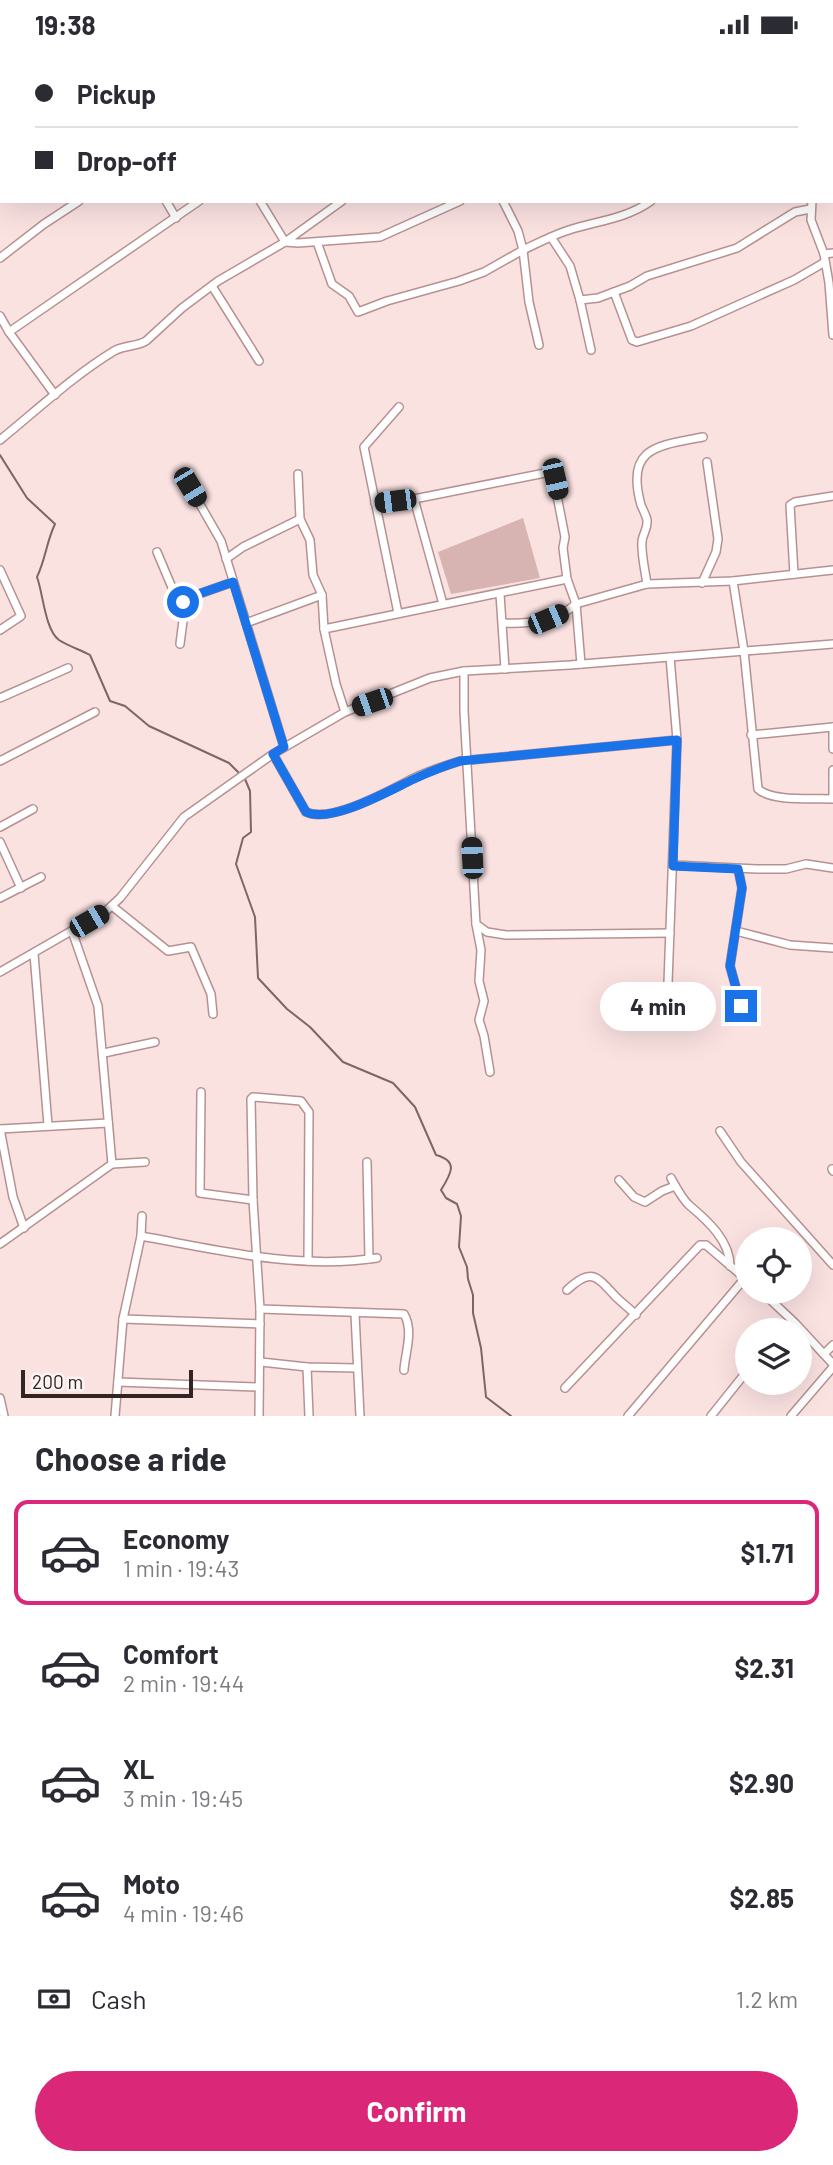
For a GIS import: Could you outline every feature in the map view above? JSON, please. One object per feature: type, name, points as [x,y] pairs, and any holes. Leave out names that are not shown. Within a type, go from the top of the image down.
[{"type":"street","points":[[0,258],[76,203]]},
{"type":"street","points":[[167,203],[176,218]]},
{"type":"street","points":[[9,332],[196,203]]},
{"type":"street","points":[[261,203],[285,242]]},
{"type":"street","points":[[0,440],[118,349],[146,341],[182,308],[212,286],[285,242],[339,203]]},
{"type":"street","points":[[285,242],[380,237],[456,203]]},
{"type":"street","points":[[504,203],[518,231],[523,250],[529,302],[539,345]]},
{"type":"street","points":[[317,242],[332,284],[349,296],[358,312],[471,277],[551,237],[630,213],[648,203]]},
{"type":"street","points":[[580,300],[598,298],[630,286],[647,276],[737,248],[811,205],[811,219],[825,258],[833,335]]},
{"type":"street","points":[[551,237],[570,266],[591,350]]},
{"type":"street","points":[[614,292],[628,332],[632,340],[637,342],[691,326],[794,280],[833,253]]},
{"type":"street","points":[[212,286],[259,361]]},
{"type":"street","points":[[0,316],[55,395]]},
{"type":"street","points":[[398,613],[364,447],[399,407]]},
{"type":"street","points":[[646,584],[642,541],[647,522],[639,495],[638,464],[644,455],[655,450],[680,440],[703,437]]},
{"type":"street","points":[[702,583],[716,552],[718,539],[707,462]]},
{"type":"street","points":[[375,503],[414,499],[545,473],[553,475],[565,537],[563,548],[567,579],[576,604],[581,664]]},
{"type":"street","points":[[298,474],[300,519],[310,540],[313,575],[322,595],[324,629],[345,712]]},
{"type":"street","points":[[190,487],[217,533],[284,747]]},
{"type":"street","points":[[794,574],[790,505],[833,496]]},
{"type":"street","points":[[414,499],[443,604]]},
{"type":"street","points":[[226,559],[243,547],[300,519]]},
{"type":"street","points":[[158,552],[176,597],[185,605],[180,644]]},
{"type":"street","points":[[0,570],[21,616],[0,630]]},
{"type":"street","points":[[503,623],[548,619],[576,604],[646,584],[702,583],[833,570]]},
{"type":"street","points":[[324,629],[567,579]]},
{"type":"street","points":[[733,580],[744,651],[758,789],[760,792],[789,797],[833,799],[833,770]]},
{"type":"street","points":[[176,597],[193,596],[233,582]]},
{"type":"street","points":[[500,594],[505,669]]},
{"type":"street","points":[[246,623],[322,595]]},
{"type":"street","points":[[0,972],[113,906],[184,817],[273,754],[345,712],[430,678],[464,671],[833,644]]},
{"type":"street","points":[[668,983],[677,740],[670,657]]},
{"type":"street","points":[[0,698],[68,668]]},
{"type":"street","points":[[464,671],[476,924],[480,939],[479,981],[484,1001],[479,1020],[490,1072]]},
{"type":"street","points":[[0,761],[95,712]]},
{"type":"street","points":[[751,735],[833,727],[833,749]]},
{"type":"street","points":[[273,754],[306,812],[311,815],[341,811],[441,767],[467,760],[677,740]]},
{"type":"street","points":[[0,827],[33,809]]},
{"type":"street","points":[[0,842],[21,888]]},
{"type":"street","points":[[673,866],[786,869],[806,864],[833,868]]},
{"type":"street","points":[[738,869],[742,888],[730,973],[741,1006]]},
{"type":"street","points":[[0,898],[41,877]]},
{"type":"street","points":[[113,906],[167,951],[191,947],[211,994],[213,1014]]},
{"type":"street","points":[[476,924],[487,932],[506,935],[670,933]]},
{"type":"street","points":[[72,931],[98,1006],[113,1164]]},
{"type":"street","points":[[736,931],[790,945],[833,949]]},
{"type":"street","points":[[480,939],[487,932]]},
{"type":"street","points":[[34,954],[48,1125]]},
{"type":"street","points":[[104,1053],[155,1042]]},
{"type":"street","points":[[201,1092],[200,1193],[253,1200]]},
{"type":"street","points":[[259,1416],[261,1362],[258,1258],[253,1200],[253,1097],[301,1101],[309,1112],[308,1261]]},
{"type":"street","points":[[24,1228],[13,1197],[0,1129],[108,1123]]},
{"type":"street","points":[[720,1131],[741,1162],[833,1265]]},
{"type":"street","points":[[0,1244],[113,1164],[145,1162]]},
{"type":"street","points":[[141,1236],[258,1258],[308,1261],[373,1259],[368,1162]]},
{"type":"street","points":[[671,1178],[689,1205],[727,1247],[730,1266]]},
{"type":"street","points":[[619,1180],[634,1197],[645,1202],[675,1186]]},
{"type":"street","points":[[115,1416],[123,1318],[141,1236],[142,1216]]},
{"type":"street","points":[[565,1388],[699,1245],[706,1245],[735,1270]]},
{"type":"street","points":[[567,1290],[580,1277],[595,1277],[603,1280],[636,1315]]},
{"type":"street","points":[[628,1416],[735,1292]]},
{"type":"street","points":[[775,1304],[790,1318]]},
{"type":"street","points":[[260,1309],[355,1314],[397,1313],[406,1316],[408,1354],[404,1370]]},
{"type":"street","points":[[355,1314],[360,1416]]},
{"type":"street","points":[[123,1318],[260,1324]]},
{"type":"street","points":[[790,1416],[833,1366],[812,1341]]},
{"type":"street","points":[[824,1354],[833,1345]]},
{"type":"street","points":[[261,1362],[307,1367],[357,1368]]},
{"type":"street","points":[[307,1367],[309,1416]]},
{"type":"street","points":[[118,1382],[259,1387]]},
{"type":"street","points":[[710,1416],[735,1386]]},
{"type":"street","points":[[0,1398],[4,1416]]},
{"type":"shaded area","points":[[523,518],[540,578],[451,594],[438,552]]},
{"type":"waterway","points":[[0,455],[27,498],[55,524],[37,577],[47,620],[54,635],[90,655],[110,701],[125,706],[149,726],[229,763],[238,772]]},
{"type":"waterway","points":[[245,779],[250,791],[251,832],[243,838],[236,864],[255,917],[258,978],[343,1062],[393,1083],[415,1107],[436,1155],[450,1164],[450,1173],[441,1190],[446,1198],[457,1204],[461,1216],[459,1247],[473,1295],[473,1313],[481,1348],[486,1397],[511,1416]]},
{"type":"route","points":[[183,602],[176,597],[193,596],[233,582],[284,747],[273,754],[306,812],[311,815],[341,811],[460,761],[677,740],[673,866],[738,869],[742,888],[730,973],[741,1006]]}]
